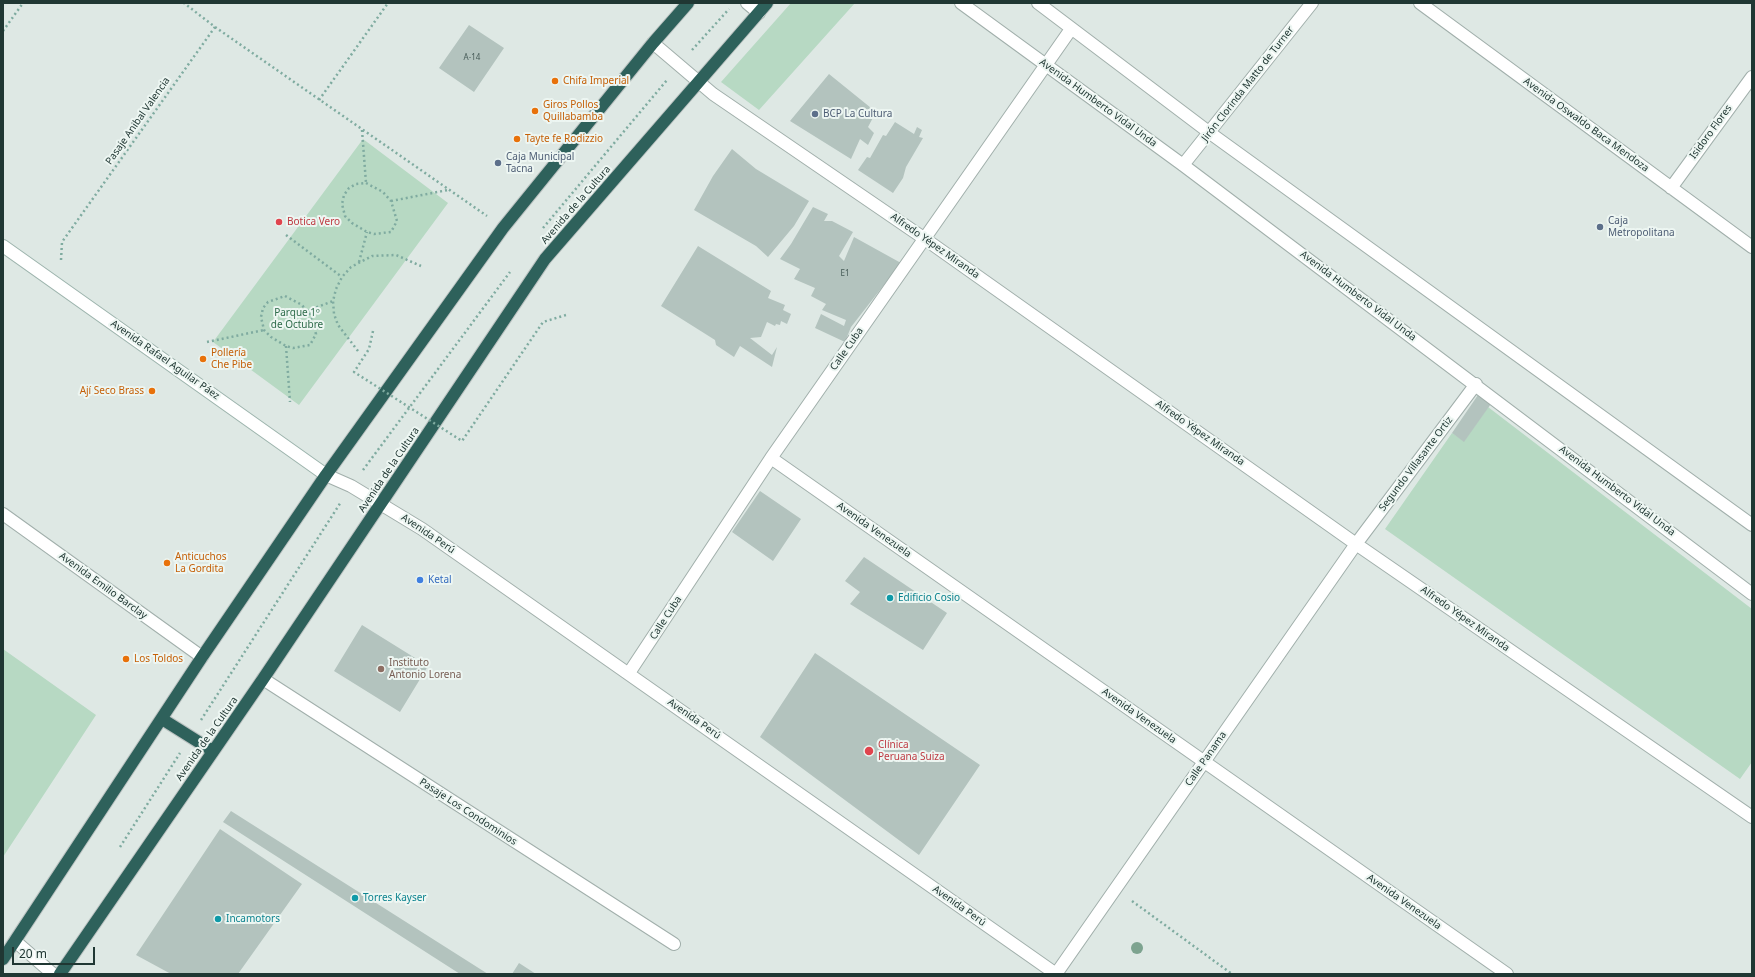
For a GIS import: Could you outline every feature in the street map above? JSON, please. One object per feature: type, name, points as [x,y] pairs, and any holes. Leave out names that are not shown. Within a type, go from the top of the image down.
[{"type":"highway","points":[[3,960],[202,658],[326,475],[503,228],[653,43],[688,3]]},
{"type":"highway","name":"Avenida de la Cultura","points":[[60,974],[263,679],[545,259],[767,3]]},
{"type":"highway","points":[[162,719],[213,751]]},
{"type":"street","points":[[747,3],[759,13]]},
{"type":"street","name":"Avenida Humberto Vidal Unda","points":[[960,3],[1183,165],[1476,384],[1752,594]]},
{"type":"street","points":[[1038,3],[1210,133],[1752,525]]},
{"type":"street","name":"Jirón Clorinda Matto de Turner","points":[[1183,165],[1312,3]]},
{"type":"street","name":"Avenida Oswaldo Baca Mendoza","points":[[1420,3],[1752,247]]},
{"type":"street","name":"Calle Cuba","points":[[629,673],[771,458],[1071,29]]},
{"type":"street","name":"Alfredo Yépez Miranda","points":[[653,43],[699,82],[925,239],[1356,544],[1752,817]]},
{"type":"street","name":"Isidoro Flores","points":[[1671,188],[1752,77]]},
{"type":"street","name":"Avenida Rafael Aguilar Páez","points":[[3,246],[326,475]]},
{"type":"street","name":"Segundo Villasante Ortiz","points":[[1356,544],[1476,384]]},
{"type":"street","name":"Avenida Venezuela","points":[[771,458],[1507,974]]},
{"type":"street","name":"Avenida Perú","points":[[326,475],[351,486],[422,529],[1056,974]]},
{"type":"street","name":"Avenida Emilio Barclay","points":[[3,514],[202,658]]},
{"type":"street","name":"Calle Panama","points":[[1056,974],[1356,544]]},
{"type":"street","name":"Pasaje Los Condominios","points":[[263,679],[674,944]]},
{"type":"street","points":[[15,941],[53,974]]},
{"type":"path","points":[[3,31],[23,3]]},
{"type":"path","points":[[184,3],[215,27],[503,228]]},
{"type":"path","points":[[319,100],[388,3]]},
{"type":"path","name":"Pasaje Anibal Valencia","points":[[61,260],[62,242],[215,27]]},
{"type":"path","points":[[362,130],[366,183]]},
{"type":"path","points":[[366,183],[383,192],[391,201],[397,221],[391,232],[384,234],[367,232],[352,223],[345,216],[342,204],[344,195],[349,188],[356,184],[366,183]]},
{"type":"path","points":[[391,201],[449,190]]},
{"type":"path","points":[[359,262],[367,232]]},
{"type":"path","points":[[286,235],[342,277]]},
{"type":"path","points":[[358,351],[338,325],[334,314],[333,301],[336,289],[342,277],[359,262],[372,256],[396,255],[421,266]]},
{"type":"path","points":[[285,296],[302,305],[307,311],[316,334],[310,345],[293,348],[286,346],[271,337],[264,330],[261,317],[263,308],[268,302],[275,298],[285,296]]},
{"type":"path","points":[[307,311],[333,301]]},
{"type":"path","points":[[373,331],[369,349],[354,372],[462,441],[543,322],[566,315]]},
{"type":"path","points":[[207,342],[264,330]]},
{"type":"path","points":[[286,346],[290,402]]},
{"type":"path","points":[[1116,888],[1232,974]]},
{"type":"green space","points":[[791,3],[855,3],[759,110],[721,82]]},
{"type":"green space","name":"Parque 1º de Octubre","points":[[363,139],[448,203],[299,405],[213,342]]},
{"type":"green space","points":[[1488,407],[1752,609],[1752,762],[1740,779],[1385,529],[1452,433],[1464,441]]},
{"type":"green space","points":[[3,649],[96,715],[3,857]]},
{"type":"building","points":[[469,25],[504,48],[474,92],[439,68]]},
{"type":"building","points":[[829,74],[876,112],[868,127],[874,133],[868,145],[860,139],[851,159],[790,121]]},
{"type":"building","points":[[895,122],[914,134],[917,127],[922,130],[919,137],[923,138],[906,167],[903,178],[893,193],[858,170],[867,157],[870,158],[883,135],[886,136]]},
{"type":"building","points":[[732,149],[756,169],[809,201],[794,226],[768,257],[756,246],[694,210],[713,176]]},
{"type":"building","points":[[813,207],[828,214],[824,221],[832,221],[853,232],[839,256],[844,261],[854,237],[901,263],[851,327],[845,342],[815,328],[821,314],[844,326],[846,320],[822,310],[826,304],[811,296],[815,288],[794,279],[800,269],[780,259],[791,244]]},
{"type":"building","points":[[698,246],[771,291],[768,298],[785,305],[783,310],[791,314],[787,324],[781,321],[780,325],[776,324],[775,326],[767,322],[761,337],[750,338],[772,355],[777,347],[772,367],[740,346],[734,357],[716,345],[715,340],[661,306]]},
{"type":"building","points":[[1480,392],[1493,401],[1464,442],[1452,433]]},
{"type":"building","points":[[760,491],[801,519],[773,561],[732,532]]},
{"type":"building","name":"Edificio Cosio","points":[[864,557],[947,613],[923,650],[850,604],[860,592],[845,581]]},
{"type":"building","name":"Instituto Antonio Lorena","points":[[362,625],[428,666],[400,712],[334,671]]},
{"type":"building","name":"Clínica Peruana Suiza","points":[[815,653],[980,765],[919,855],[760,737]]},
{"type":"building","name":"Torres Kayser","points":[[231,811],[488,974],[460,974],[223,822]]},
{"type":"building","name":"Incamotors","points":[[220,829],[302,884],[238,974],[171,974],[136,955]]},
{"type":"building","points":[[519,963],[536,974],[512,974]]},
{"type":"place","name":"Chifa Imperial","points":[[555,81]]},
{"type":"place","name":"Giros Pollos Quillabamba","points":[[535,111]]},
{"type":"place","name":"BCP La Cultura","points":[[815,114]]},
{"type":"place","name":"Tayte fe Rodizzio","points":[[517,139]]},
{"type":"place","name":"Caja Municipal Tacna","points":[[498,163]]},
{"type":"place","name":"Botica Vero","points":[[279,222]]},
{"type":"place","name":"Caja Metropolitana","points":[[1600,227]]},
{"type":"place","name":"Pollería Che Pibe","points":[[203,359]]},
{"type":"place","name":"Ají Seco Brass","points":[[152,391]]},
{"type":"place","name":"Anticuchos La Gordita","points":[[167,563]]},
{"type":"place","name":"Ketal","points":[[420,580]]},
{"type":"place","name":"Edificio Cosio","points":[[890,598]]},
{"type":"place","name":"Los Toldos","points":[[126,659]]},
{"type":"place","name":"Instituto Antonio Lorena","points":[[381,669]]},
{"type":"place","name":"Clínica Peruana Suiza","points":[[869,751]]},
{"type":"place","name":"Torres Kayser","points":[[355,898]]},
{"type":"place","name":"Incamotors","points":[[218,919]]}]
